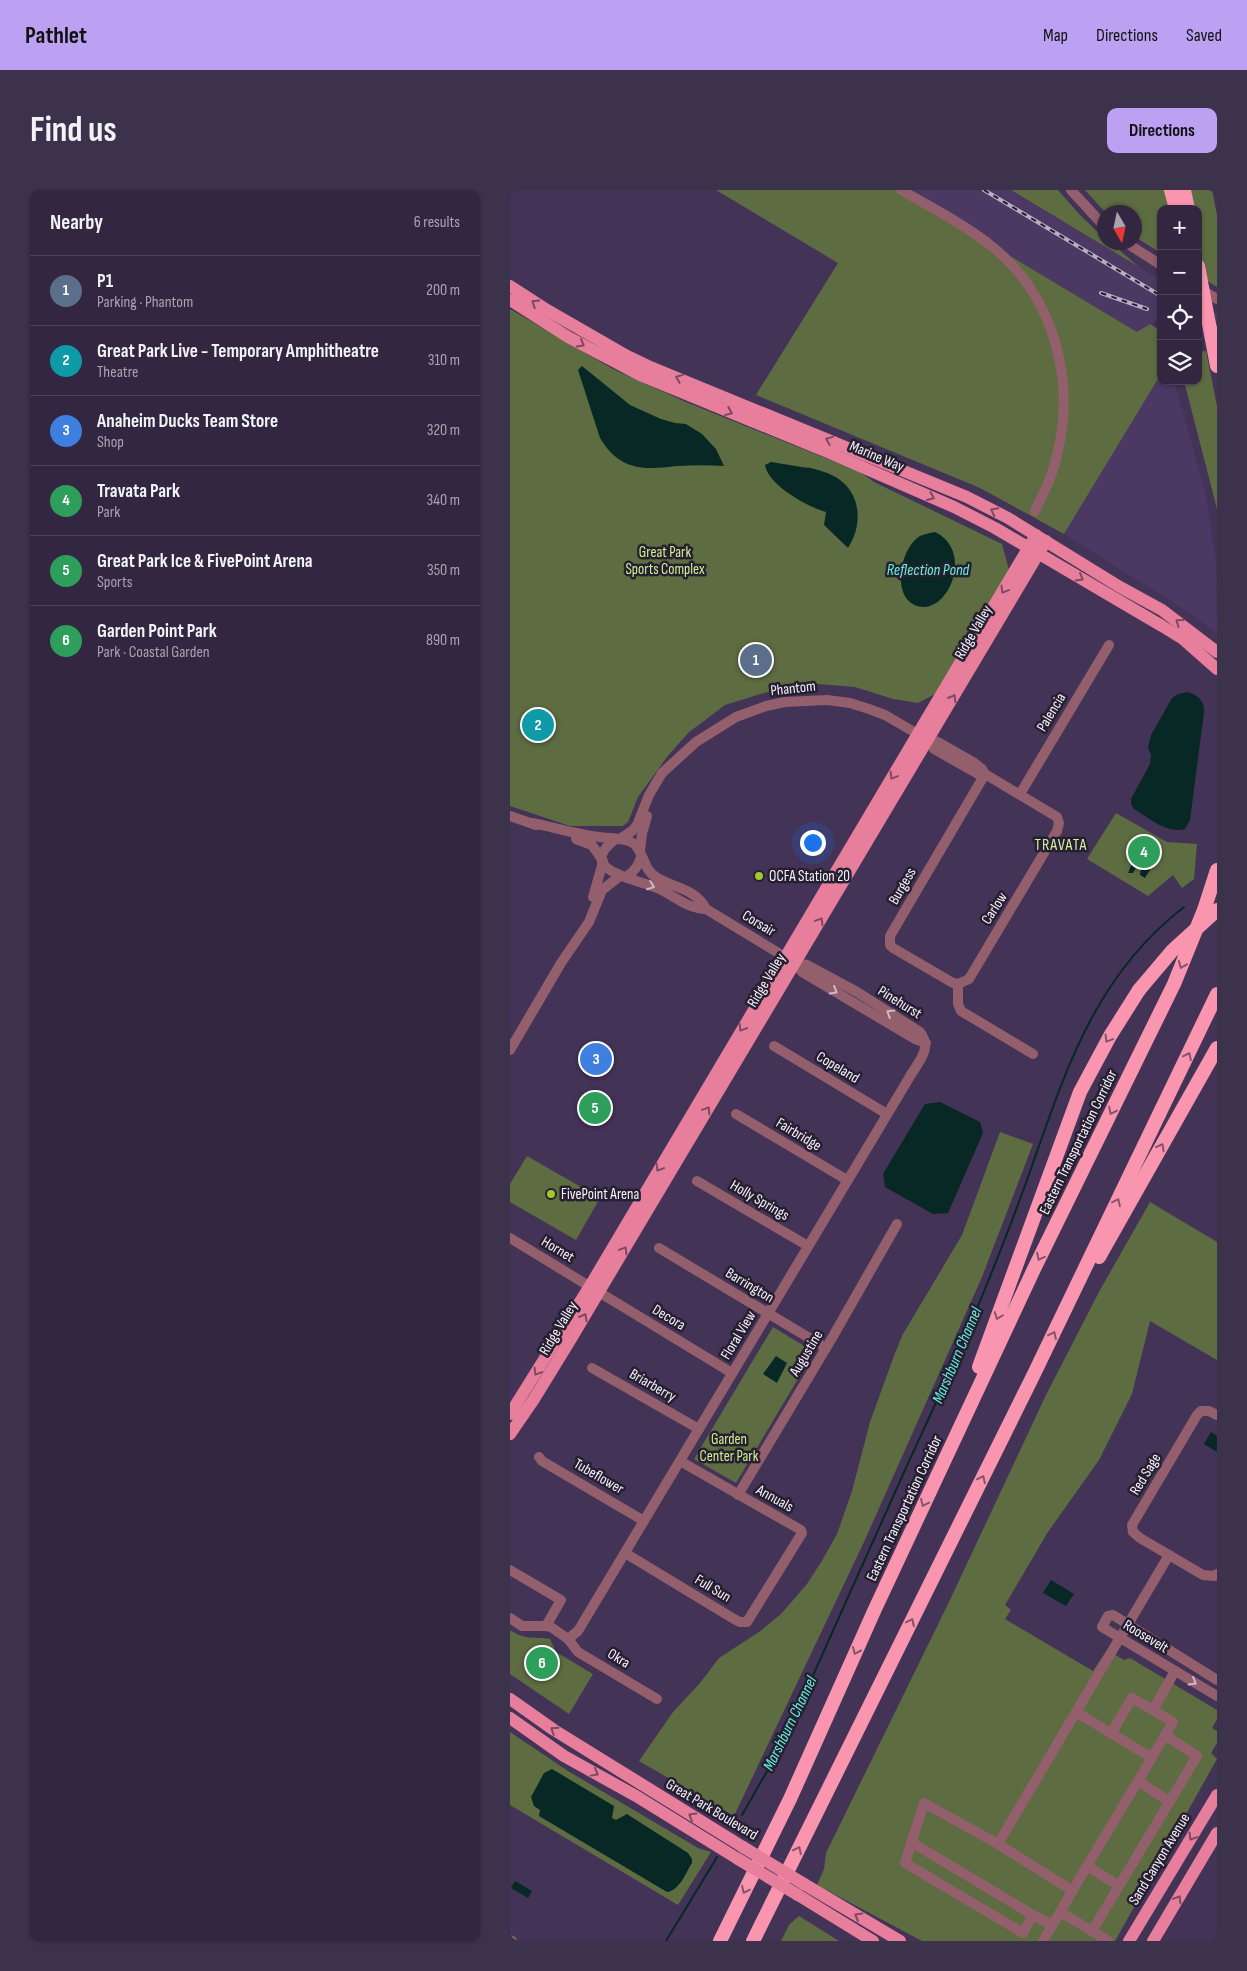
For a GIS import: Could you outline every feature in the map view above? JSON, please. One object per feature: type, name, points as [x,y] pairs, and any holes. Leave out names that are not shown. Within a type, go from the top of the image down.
[{"type":"highway","points":[[1171,190],[1175,205]]},
{"type":"highway","points":[[1184,190],[1187,205]]},
{"type":"highway","points":[[1202,287],[1217,366]]},
{"type":"highway","points":[[1201,295],[1207,314]]},
{"type":"highway","name":"Eastern Transportation Corridor","points":[[720,1941],[790,1799],[944,1459],[1034,1269],[1174,984],[1204,910],[1217,870]]},
{"type":"highway","points":[[944,1459],[1080,1092],[1106,1042],[1140,990],[1172,951],[1217,910]]},
{"type":"highway","points":[[754,1941],[1217,994]]},
{"type":"highway","points":[[1072,1293],[1101,1254],[1217,1048]]},
{"type":"main road","name":"Marine Way","points":[[510,286],[547,310],[634,359],[967,497],[1041,538],[1162,610],[1217,652]]},
{"type":"main road","name":"Marine Way","points":[[510,300],[562,333],[640,375],[830,453],[954,507],[995,528],[1176,635],[1217,669]]},
{"type":"main road","name":"Ridge Valley","points":[[510,1434],[529,1396],[1041,538]]},
{"type":"main road","name":"Ridge Valley","points":[[510,1414],[529,1396]]},
{"type":"main road","name":"Great Park Boulevard","points":[[510,1699],[740,1853]]},
{"type":"main road","name":"Great Park Boulevard","points":[[510,1718],[572,1761],[740,1853],[801,1889],[900,1941]]},
{"type":"main road","name":"Sand Canyon Avenue","points":[[1129,1941],[1217,1795]]},
{"type":"main road","points":[[1153,1941],[1217,1833]]},
{"type":"main road","name":"Great Park Boulevard","points":[[801,1889],[873,1941]]},
{"type":"main road","points":[[1120,1941],[1144,1902],[1157,1894]]},
{"type":"street","points":[[901,190],[979,237],[995,249],[1020,273],[1028,284],[1043,309],[1051,328],[1058,348],[1063,380],[1062,429],[1057,455],[1048,484],[1035,511]]},
{"type":"street","points":[[1071,190],[1097,218]]},
{"type":"street","points":[[1138,250],[1157,262]]},
{"type":"street","points":[[1202,289],[1217,299]]},
{"type":"street","name":"Palencia","points":[[1020,794],[1109,645]]},
{"type":"street","name":"Phantom","points":[[618,839],[632,831],[637,825],[649,795],[662,773],[696,742],[726,722],[766,706],[785,702],[827,700],[850,703],[886,715],[923,737]]},
{"type":"street","name":"Carlow","points":[[923,737],[934,750],[978,774],[985,774],[1020,794],[1057,817],[1059,823],[1057,830],[969,979],[958,984]]},
{"type":"street","name":"Phantom","points":[[640,854],[646,819],[667,778],[670,766]]},
{"type":"street","name":"Burgess","points":[[958,984],[953,983],[893,948],[890,945],[890,936],[985,774]]},
{"type":"street","points":[[510,816],[584,836],[631,842],[640,854],[638,867],[602,890],[589,922],[561,963],[510,1050]]},
{"type":"street","points":[[532,823],[592,845],[609,871],[623,877]]},
{"type":"street","points":[[582,933],[583,920],[597,888],[604,850],[618,839]]},
{"type":"street","name":"Corsair","points":[[640,854],[653,875],[701,899],[706,909]]},
{"type":"street","name":"Corsair","points":[[623,877],[658,888],[695,909],[706,909],[790,960]]},
{"type":"street","name":"Pinehurst","points":[[790,960],[807,965],[857,992],[920,1032],[926,1043]]},
{"type":"street","points":[[958,984],[958,1004],[961,1011],[1034,1054]]},
{"type":"street","name":"Floral View","points":[[568,1639],[578,1631],[625,1554],[887,1114],[925,1049],[926,1043]]},
{"type":"street","name":"Copeland","points":[[774,1046],[887,1114]]},
{"type":"street","name":"Fairbridge","points":[[736,1114],[848,1180]]},
{"type":"street","name":"Holly Springs","points":[[697,1181],[808,1246]]},
{"type":"street","name":"Augustine","points":[[738,1495],[826,1348],[897,1224]]},
{"type":"street","name":"Hornet","points":[[510,1238],[594,1289]]},
{"type":"street","name":"Barrington","points":[[659,1248],[826,1348]]},
{"type":"street","name":"Decora","points":[[594,1289],[732,1373]]},
{"type":"street","name":"Briarberry","points":[[592,1368],[699,1429]]},
{"type":"street","name":"Red Sage","points":[[1217,1415],[1208,1411],[1201,1411],[1197,1415],[1132,1525],[1133,1532],[1140,1538],[1203,1575],[1215,1576],[1217,1574]]},
{"type":"street","name":"Tubeflower","points":[[539,1457],[542,1461],[644,1521]]},
{"type":"street","name":"Annuals","points":[[680,1461],[802,1531],[771,1583]]},
{"type":"street","name":"Full Sun","points":[[625,1554],[740,1622],[747,1622],[771,1583]]},
{"type":"street","points":[[998,1844],[1170,1555]]},
{"type":"street","points":[[510,1570],[561,1600],[546,1626],[522,1626],[510,1618]]},
{"type":"street","name":"Roosevelt","points":[[1217,1680],[1113,1615],[1108,1616],[1102,1627],[1217,1696]]},
{"type":"street","name":"Okra","points":[[546,1626],[568,1639],[578,1652],[657,1700]]},
{"type":"street","points":[[1153,1710],[1176,1671]]},
{"type":"street","points":[[1043,1941],[1173,1722],[1132,1698],[1111,1734]]},
{"type":"street","points":[[1076,1712],[1152,1758]]},
{"type":"street","points":[[1092,1931],[1197,1756],[1165,1735]]},
{"type":"street","points":[[1138,1781],[1170,1802]]},
{"type":"street","points":[[1034,1915],[1023,1933],[905,1863],[924,1803],[998,1844],[1073,1890]]},
{"type":"street","points":[[911,1842],[1052,1925]]},
{"type":"street","points":[[1087,1866],[1119,1886]]},
{"type":"street","points":[[1060,1912],[1108,1941]]},
{"type":"shaded area","points":[[900,190],[1010,190],[1097,242],[1097,250],[1111,250],[1157,278],[1157,320],[1137,332]]},
{"type":"shaded area","points":[[1202,305],[1217,314],[1217,347],[1202,338]]},
{"type":"shaded area","points":[[1157,381],[1157,385],[1175,385],[1205,491],[1216,562],[1217,633],[1184,609],[1064,534]]},
{"type":"green space","points":[[716,190],[900,190],[1137,332],[1150,324],[1157,328],[1157,381],[1064,534],[980,488],[756,395],[838,263]]},
{"type":"green space","points":[[1011,190],[1058,190],[1097,231],[1097,242]]},
{"type":"green space","points":[[1085,190],[1165,190],[1169,205],[1157,205],[1157,251],[1142,241],[1142,205],[1099,205]]},
{"type":"green space","points":[[1191,190],[1212,190],[1217,215],[1217,287],[1202,278],[1202,205],[1193,205]]},
{"type":"green space","points":[[1111,250],[1119,250],[1139,267]]},
{"type":"green space","name":"Great Park Sports Complex","points":[[510,309],[613,369],[686,402],[860,472],[874,482],[1002,544],[1009,570],[935,694],[918,703],[893,699],[855,687],[818,684],[784,687],[725,705],[688,733],[667,757],[638,797],[628,822],[623,826],[570,826],[510,806]]},
{"type":"green space","points":[[1206,351],[1217,406],[1217,509],[1185,385],[1202,385],[1202,352]]},
{"type":"green space","points":[[1116,813],[1167,842],[1197,844],[1194,879],[1182,888],[1173,875],[1148,896],[1087,859]]},
{"type":"green space","points":[[1000,1132],[1033,1144],[982,1277],[864,1542],[734,1816],[639,1761],[673,1712],[700,1683],[719,1658],[759,1632],[781,1614],[807,1584],[823,1559],[837,1534],[852,1491],[870,1422],[895,1353],[903,1334],[962,1235]]},
{"type":"green space","name":"FivePoint Arena","points":[[527,1156],[600,1198],[576,1240],[510,1202],[510,1184]]},
{"type":"green space","points":[[1150,1202],[1217,1242],[1217,1360],[1150,1321],[1132,1394],[1099,1460],[1048,1532],[1005,1605],[1011,1610],[1005,1619],[1093,1671],[1107,1650],[1124,1660],[1130,1658],[1217,1710],[1217,1719],[1212,1728],[1217,1731],[1217,1743],[1211,1753],[1217,1759],[1115,1941],[922,1941],[817,1885],[824,1869],[826,1853],[949,1602],[1046,1395],[1100,1290]]},
{"type":"green space","name":"Garden Center Park","points":[[773,1327],[814,1352],[736,1483],[694,1459]]},
{"type":"green space","points":[[510,1630],[526,1637],[550,1639],[556,1652],[593,1674],[569,1714],[510,1674]]},
{"type":"green space","points":[[510,1732],[568,1771],[698,1848],[711,1852],[678,1905],[510,1805]]},
{"type":"green space","points":[[799,1916],[839,1941],[781,1941],[789,1925]]},
{"type":"water","points":[[582,366],[630,405],[661,419],[686,424],[702,434],[716,449],[724,466],[695,465],[643,468],[633,466],[616,457],[600,438],[578,370]]},
{"type":"water","points":[[771,462],[807,467],[820,471],[840,480],[847,487],[853,494],[858,512],[856,531],[848,548],[824,525],[826,512],[790,494],[773,480],[765,465]]},
{"type":"water","name":"Reflection Pond","points":[[935,532],[947,541],[953,553],[955,566],[953,580],[947,592],[939,601],[928,606],[917,606],[909,601],[904,593],[901,583],[903,561],[913,542],[920,536]]},
{"type":"water","points":[[1187,692],[1194,694],[1200,699],[1204,712],[1190,820],[1185,829],[1178,830],[1158,824],[1134,809],[1131,799],[1150,764],[1151,755],[1148,747],[1151,735],[1172,698]]},
{"type":"water","points":[[1141,851],[1144,855],[1139,862],[1144,864],[1148,860],[1154,863],[1145,878],[1140,875],[1141,869],[1137,866],[1133,873],[1128,873],[1133,861]]},
{"type":"water","points":[[940,1102],[980,1122],[983,1133],[948,1213],[933,1214],[885,1187],[883,1174],[925,1104]]},
{"type":"water","points":[[776,1356],[787,1363],[777,1383],[763,1374]]},
{"type":"water","points":[[1211,1432],[1217,1436],[1217,1452],[1204,1444]]},
{"type":"water","points":[[1051,1580],[1074,1594],[1066,1606],[1043,1593]]},
{"type":"water","points":[[552,1769],[614,1806],[612,1818],[616,1820],[627,1814],[688,1853],[692,1863],[679,1885],[672,1891],[667,1892],[539,1816],[540,1810],[534,1806],[531,1797],[544,1773]]},
{"type":"water","points":[[515,1881],[532,1891],[528,1898],[511,1888]]},
{"type":"waterway","name":"Marshburn Channel","points":[[742,1815],[778,1752],[793,1720],[958,1354],[1005,1239],[1054,1103],[1085,1031],[1104,997],[1126,965],[1152,935],[1184,907]]},
{"type":"waterway","name":"Marshburn Channel","points":[[666,1941],[717,1857]]},
{"type":"railway","points":[[984,190],[1159,295]]},
{"type":"railway","points":[[1101,293],[1147,309]]},
{"type":"railway","points":[[1202,320],[1217,329]]},
{"type":"place","name":"P1","points":[[756,660]]},
{"type":"place","name":"Great Park Live - Temporary Amphitheatre","points":[[538,725]]},
{"type":"place","name":"Travata Park","points":[[1144,852]]},
{"type":"place","name":"OCFA Station 20","points":[[759,876]]},
{"type":"place","name":"Anaheim Ducks Team Store","points":[[596,1059]]},
{"type":"place","name":"Great Park Ice & FivePoint Arena","points":[[595,1108]]},
{"type":"place","name":"FivePoint Arena","points":[[551,1194]]},
{"type":"place","name":"Garden Point Park","points":[[542,1663]]},
{"type":"district","name":"TRAVATA","points":[[1061,844]]}]
